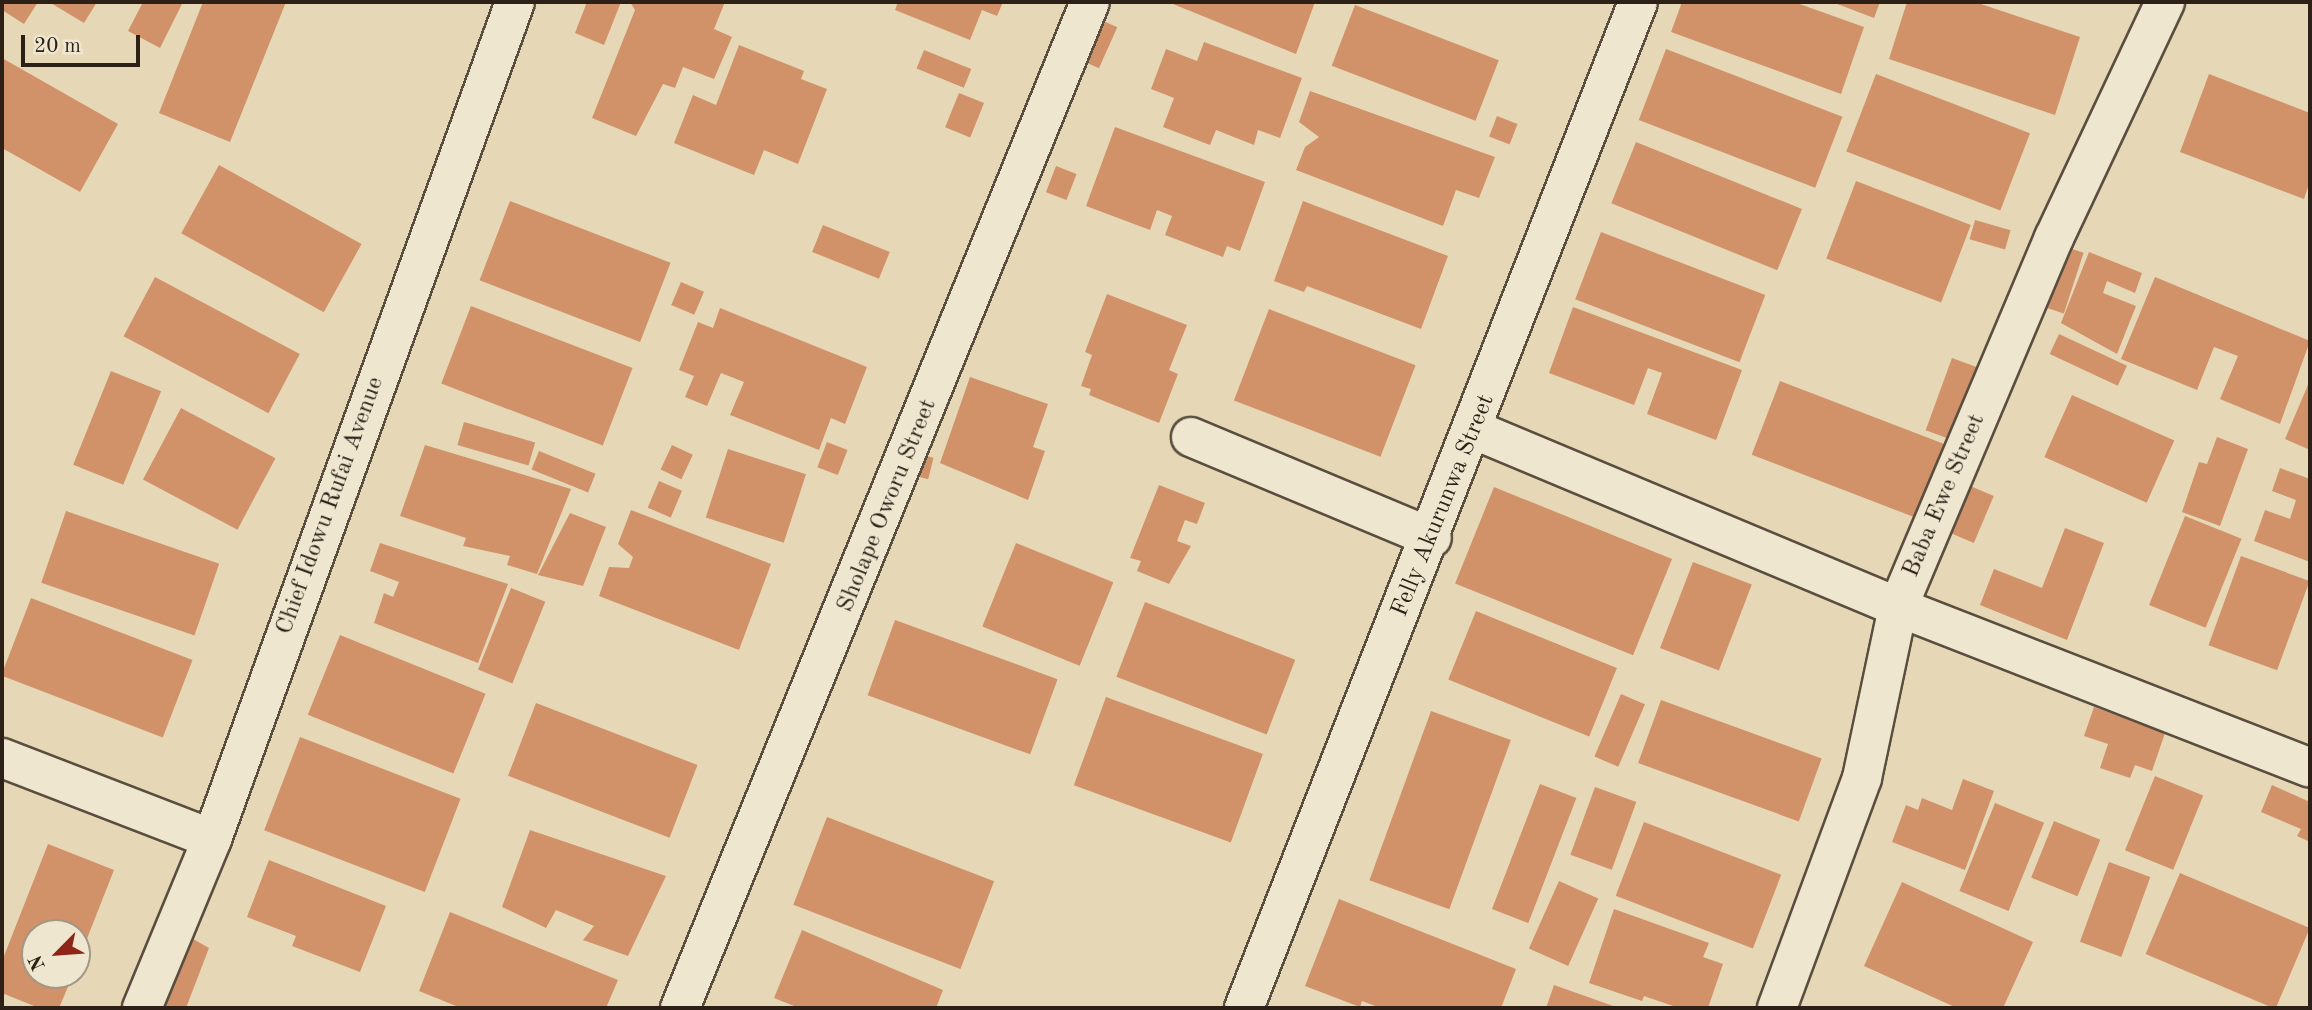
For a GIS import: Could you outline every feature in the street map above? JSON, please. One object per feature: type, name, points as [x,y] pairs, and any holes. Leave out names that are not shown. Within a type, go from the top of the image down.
[{"type":"street","name":"Chief Idowu Rufai Avenue","points":[[142,1008],[212,838],[515,2]]},
{"type":"street","name":"Sholape Oworu Street","points":[[680,1008],[1090,2]]},
{"type":"street","name":"Felly Akurunwa Street","points":[[1244,1008],[1475,430],[1638,2]]},
{"type":"street","name":"Baba Ewe Street","points":[[1777,1008],[1862,778],[1898,607],[2053,238],[2165,2]]},
{"type":"street","points":[[1475,430],[1898,607],[2310,768]]},
{"type":"street","points":[[1191,436],[1432,538]]},
{"type":"street","points":[[2,758],[212,838]]},
{"type":"building","points":[[3,2],[38,2],[24,24],[2,10]]},
{"type":"building","points":[[49,2],[97,2],[84,23]]},
{"type":"building","points":[[143,2],[183,2],[160,48],[128,31]]},
{"type":"building","points":[[203,2],[286,2],[230,142],[159,113]]},
{"type":"building","points":[[587,2],[621,2],[604,45],[575,33]]},
{"type":"building","points":[[630,2],[725,2],[714,29],[732,37],[714,79],[683,67],[675,88],[663,84],[636,136],[592,118],[635,10]]},
{"type":"building","points":[[898,2],[1003,2],[997,16],[982,10],[970,40],[895,10]]},
{"type":"building","points":[[1168,2],[1315,2],[1296,54]]},
{"type":"building","points":[[1682,2],[1794,2],[1864,27],[1841,94],[1671,32]]},
{"type":"building","points":[[1832,2],[1880,2],[1874,18]]},
{"type":"building","points":[[1907,2],[1975,2],[2080,37],[2055,115],[1889,59]]},
{"type":"building","points":[[1355,5],[1499,60],[1475,121],[1332,66]]},
{"type":"building","points":[[1099,19],[1117,27],[1099,68],[1081,60]]},
{"type":"building","points":[[1204,42],[1302,78],[1280,138],[1258,130],[1254,145],[1216,130],[1210,145],[1163,127],[1174,98],[1151,89],[1166,49],[1197,61]]},
{"type":"building","points":[[739,45],[804,71],[801,79],[827,89],[798,164],[764,150],[754,175],[674,143],[693,95],[716,105]]},
{"type":"building","points":[[1666,49],[1842,117],[1815,188],[1639,120]]},
{"type":"building","points":[[924,50],[971,69],[964,88],[917,69]]},
{"type":"building","points":[[2,58],[118,124],[80,192],[2,148]]},
{"type":"building","points":[[1876,74],[2030,133],[2000,211],[1846,151]]},
{"type":"building","points":[[2209,74],[2310,113],[2310,181],[2304,199],[2180,152]]},
{"type":"building","points":[[1310,91],[1495,157],[1479,198],[1456,190],[1443,226],[1296,170],[1305,147],[1319,137],[1299,122]]},
{"type":"building","points":[[959,93],[984,103],[970,137],[945,127]]},
{"type":"building","points":[[1497,116],[1518,124],[1510,144],[1489,137]]},
{"type":"building","points":[[1115,127],[1265,182],[1240,251],[1227,246],[1223,257],[1165,235],[1172,216],[1157,210],[1150,230],[1086,206]]},
{"type":"building","points":[[1636,142],[1802,209],[1777,270],[1611,203]]},
{"type":"building","points":[[219,165],[362,244],[324,312],[181,233]]},
{"type":"building","points":[[1056,166],[1077,174],[1067,200],[1046,192]]},
{"type":"building","points":[[1856,181],[1971,225],[1941,303],[1826,258]]},
{"type":"building","points":[[510,201],[671,263],[640,342],[480,280]]},
{"type":"building","points":[[1303,201],[1448,256],[1421,329],[1307,286],[1304,292],[1274,281]]},
{"type":"building","points":[[1975,220],[2011,230],[2005,249],[1969,239]]},
{"type":"building","points":[[823,225],[890,252],[879,279],[812,252]]},
{"type":"building","points":[[1601,232],[1765,295],[1740,362],[1575,299]]},
{"type":"building","points":[[2057,244],[2084,253],[2064,314],[2037,305]]},
{"type":"building","points":[[2089,252],[2142,273],[2135,293],[2107,281],[2103,293],[2136,306],[2117,354],[2061,323]]},
{"type":"building","points":[[155,277],[300,354],[268,413],[124,336]]},
{"type":"building","points":[[2155,277],[2310,341],[2280,424],[2220,399],[2238,356],[2214,347],[2197,390],[2121,359]]},
{"type":"building","points":[[681,282],[704,292],[694,315],[671,305]]},
{"type":"building","points":[[1107,294],[1187,325],[1169,370],[1178,374],[1159,423],[1089,395],[1091,389],[1081,386],[1092,355],[1085,352]]},
{"type":"building","points":[[471,306],[633,368],[603,445],[441,383]]},
{"type":"building","points":[[1573,307],[1742,370],[1716,440],[1647,414],[1662,373],[1648,368],[1634,405],[1549,373]]},
{"type":"building","points":[[720,308],[867,367],[845,424],[831,418],[819,450],[730,415],[744,382],[721,373],[707,406],[685,397],[694,376],[679,370],[698,322],[713,328]]},
{"type":"building","points":[[1269,309],[1416,365],[1380,457],[1234,400]]},
{"type":"building","points":[[2059,334],[2127,366],[2118,386],[2050,354]]},
{"type":"building","points":[[1952,358],[1979,368],[1953,440],[1926,430]]},
{"type":"building","points":[[111,371],[161,391],[123,485],[73,465]]},
{"type":"building","points":[[970,377],[1048,404],[1033,447],[1045,451],[1028,500],[940,463]]},
{"type":"building","points":[[2310,380],[2310,450],[2285,439]]},
{"type":"building","points":[[1780,381],[1953,447],[1924,521],[1752,455]]},
{"type":"building","points":[[2072,395],[2174,441],[2147,503],[2044,457]]},
{"type":"building","points":[[181,408],[275,458],[237,530],[143,480]]},
{"type":"building","points":[[464,422],[535,442],[529,465],[457,445]]},
{"type":"building","points":[[2217,437],[2248,449],[2220,526],[2182,512],[2199,462],[2207,464]]},
{"type":"building","points":[[827,442],[848,450],[838,475],[817,467]]},
{"type":"building","points":[[425,445],[571,489],[537,574],[507,565],[510,556],[463,546],[466,538],[400,516]]},
{"type":"building","points":[[672,445],[693,455],[681,479],[661,469]]},
{"type":"building","points":[[728,449],[806,474],[784,543],[706,517]]},
{"type":"building","points":[[539,451],[596,474],[588,492],[532,470]]},
{"type":"building","points":[[918,454],[934,458],[928,479],[913,475]]},
{"type":"building","points":[[2280,468],[2310,479],[2310,562],[2254,541],[2265,510],[2290,519],[2296,500],[2272,491]]},
{"type":"building","points":[[659,481],[682,491],[671,517],[648,508]]},
{"type":"building","points":[[1159,485],[1205,503],[1197,524],[1185,520],[1177,541],[1191,546],[1169,584],[1137,571],[1141,561],[1130,558]]},
{"type":"building","points":[[1968,485],[1994,496],[1974,543],[1948,532]]},
{"type":"building","points":[[1494,487],[1672,559],[1633,655],[1455,583]]},
{"type":"building","points":[[631,510],[771,564],[739,650],[599,596],[609,567],[629,568],[633,557],[618,544]]},
{"type":"building","points":[[66,511],[219,564],[194,636],[41,583]]},
{"type":"building","points":[[570,513],[606,527],[583,586],[538,575]]},
{"type":"building","points":[[2185,516],[2242,539],[2206,628],[2149,605]]},
{"type":"building","points":[[2065,528],[2104,543],[2067,640],[1980,605],[1994,569],[2042,588]]},
{"type":"building","points":[[380,543],[508,584],[478,663],[374,623],[384,593],[393,597],[399,582],[370,571]]},
{"type":"building","points":[[1016,543],[1113,582],[1080,666],[982,626]]},
{"type":"building","points":[[2241,556],[2310,581],[2277,670],[2209,645]]},
{"type":"building","points":[[1693,562],[1752,585],[1719,670],[1660,648]]},
{"type":"building","points":[[511,588],[545,602],[512,683],[478,670]]},
{"type":"building","points":[[31,598],[193,660],[163,737],[2,676]]},
{"type":"building","points":[[1145,602],[1295,660],[1267,734],[1116,677]]},
{"type":"building","points":[[1476,611],[1617,668],[1589,737],[1448,680]]},
{"type":"building","points":[[895,620],[1058,679],[1030,754],[868,695]]},
{"type":"building","points":[[340,635],[486,694],[453,774],[308,715]]},
{"type":"building","points":[[1621,694],[1645,704],[1618,767],[1594,757]]},
{"type":"building","points":[[1106,697],[1263,754],[1231,842],[1074,785]]},
{"type":"building","points":[[1661,700],[1822,758],[1799,821],[1638,763]]},
{"type":"building","points":[[536,703],[698,765],[670,838],[508,776]]},
{"type":"building","points":[[2094,707],[2165,733],[2152,771],[2135,765],[2130,778],[2100,768],[2108,744],[2084,736]]},
{"type":"building","points":[[1431,711],[1511,740],[1449,909],[1369,880]]},
{"type":"building","points":[[300,737],[461,799],[425,892],[264,830]]},
{"type":"building","points":[[2155,776],[2203,795],[2173,870],[2125,850]]},
{"type":"building","points":[[1963,779],[1994,791],[1965,870],[1892,842],[1906,805],[1918,810],[1922,798],[1952,810]]},
{"type":"building","points":[[1540,784],[1576,798],[1528,923],[1492,909]]},
{"type":"building","points":[[2272,785],[2310,802],[2310,842],[2297,836],[2301,829],[2261,812]]},
{"type":"building","points":[[1595,787],[1636,802],[1612,870],[1570,855]]},
{"type":"building","points":[[1995,803],[2044,823],[2009,911],[1959,891]]},
{"type":"building","points":[[827,817],[994,881],[960,969],[793,905]]},
{"type":"building","points":[[2054,821],[2100,840],[2078,896],[2031,878]]},
{"type":"building","points":[[1644,822],[1781,875],[1753,948],[1616,896]]},
{"type":"building","points":[[530,830],[666,876],[628,956],[583,940],[594,926],[556,910],[546,928],[502,907]]},
{"type":"building","points":[[48,844],[114,870],[91,928],[91,919],[21,919],[21,989],[67,989],[59,1008],[39,1008],[2,993],[2,961]]},
{"type":"building","points":[[269,860],[386,906],[360,972],[292,946],[296,936],[247,917]]},
{"type":"building","points":[[2109,862],[2150,877],[2121,957],[2080,942]]},
{"type":"building","points":[[2180,873],[2310,928],[2276,1008],[2146,954]]},
{"type":"building","points":[[1559,881],[1598,898],[1568,966],[1529,949]]},
{"type":"building","points":[[1902,882],[2033,942],[2003,1008],[1957,1008],[1864,966]]},
{"type":"building","points":[[1339,899],[1516,969],[1501,1008],[1381,1008],[1362,1001],[1360,1007],[1305,986]]},
{"type":"building","points":[[1614,909],[1709,943],[1703,957],[1723,964],[1708,1008],[1679,1008],[1644,996],[1642,1001],[1589,983]]},
{"type":"building","points":[[450,912],[618,980],[606,1008],[461,1008],[419,991]]},
{"type":"building","points":[[802,930],[943,990],[936,1008],[799,1008],[774,998]]},
{"type":"building","points":[[186,935],[209,948],[186,1008],[158,1008]]},
{"type":"building","points":[[1554,985],[1619,1008],[1546,1008]]}]
